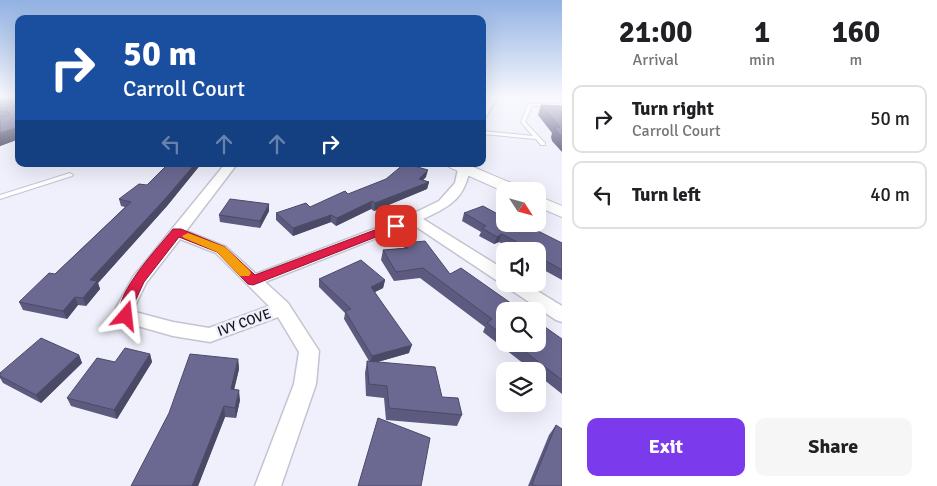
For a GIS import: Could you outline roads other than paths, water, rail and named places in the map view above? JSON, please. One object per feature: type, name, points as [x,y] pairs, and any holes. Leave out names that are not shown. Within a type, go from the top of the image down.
[{"type":"street","name":"IVY COVE","points":[[229,167],[139,281],[125,308],[126,316],[173,329],[210,334],[282,308]]},
{"type":"street","points":[[253,280],[414,219],[444,204],[461,184],[462,167]]},
{"type":"street","points":[[466,167],[498,182]]},
{"type":"street","points":[[546,204],[562,212]]},
{"type":"street","points":[[414,219],[496,272]]},
{"type":"street","points":[[177,232],[221,250],[282,308],[310,351],[305,384],[268,486]]},
{"type":"street","points":[[526,292],[562,315]]},
{"type":"lane","points":[[524,119],[523,122],[543,144]]},
{"type":"lane","points":[[486,132],[537,138]]},
{"type":"lane","points":[[0,197],[70,175]]}]
